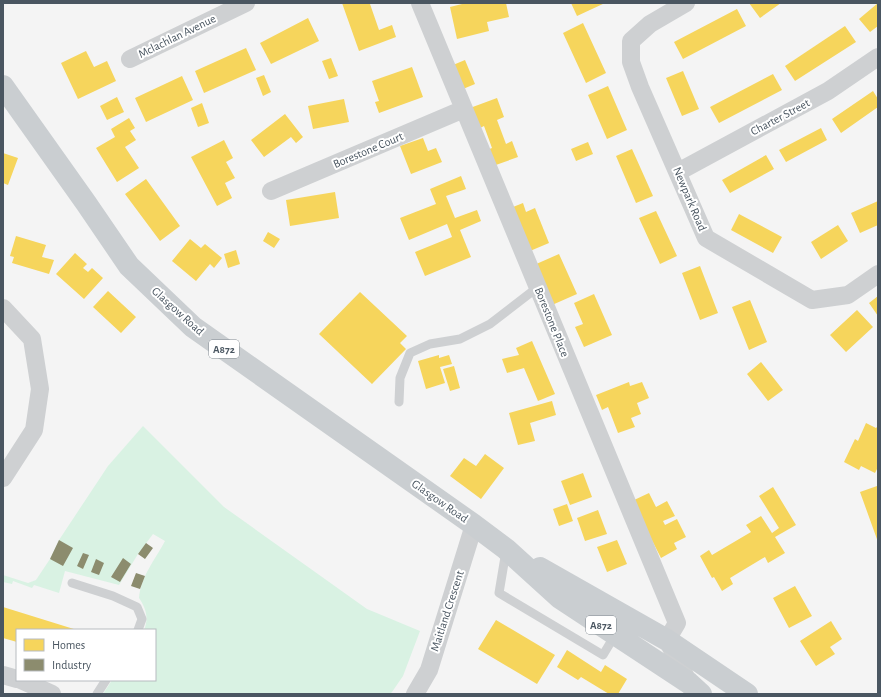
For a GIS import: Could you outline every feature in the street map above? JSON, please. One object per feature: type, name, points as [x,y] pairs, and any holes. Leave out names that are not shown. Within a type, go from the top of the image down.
[{"type":"main road","name":"Glasgow Road","points":[[3,86],[129,266],[193,327],[474,525],[506,549],[560,598],[695,689]]},
{"type":"main road","name":"Glasgow Road","points":[[506,549],[667,640],[748,694]]},
{"type":"street","name":"Mclachlan Avenue","points":[[130,59],[246,3]]},
{"type":"street","name":"Borestone Place","points":[[420,3],[677,623],[667,640]]},
{"type":"street","name":"Newpark Road","points":[[686,3],[650,24],[631,41],[631,62],[640,87],[706,238],[812,300],[848,295],[878,274]]},
{"type":"street","name":"Charter Street","points":[[678,172],[828,91],[878,57]]},
{"type":"street","name":"Borestone Court","points":[[272,191],[464,109]]},
{"type":"street","points":[[3,308],[32,339],[40,389],[34,430],[3,478]]},
{"type":"street","name":"Maitland Crescent","points":[[415,694],[429,670],[474,525]]},
{"type":"street","points":[[667,640],[695,689]]},
{"type":"street","points":[[3,675],[16,679]]},
{"type":"street","points":[[24,681],[52,694]]},
{"type":"lane","points":[[399,402],[400,378],[410,354],[430,344],[460,339],[490,324],[538,287]]},
{"type":"lane","points":[[506,549],[499,593],[603,654],[615,634]]},
{"type":"lane","points":[[72,583],[113,596],[137,607],[142,619],[138,629]]},
{"type":"lane","points":[[97,694],[105,681]]},
{"type":"green space","points":[[143,426],[224,507],[367,609],[420,631],[403,676],[392,692],[390,694],[103,694],[111,681],[156,681],[156,629],[144,629],[146,626],[146,613],[139,598],[145,575],[165,541],[153,534],[138,554],[119,585],[65,571],[59,593],[34,585],[32,588],[13,581],[12,584],[3,582],[3,575],[28,583],[36,580],[50,559],[59,540],[108,466]]},
{"type":"building: Homes","points":[[342,3],[373,3],[370,4],[379,30],[392,25],[396,37],[359,51]]},
{"type":"building: Homes","points":[[466,3],[506,3],[509,17],[487,22],[489,31],[457,39],[450,7]]},
{"type":"building: Homes","points":[[571,3],[605,3],[577,16]]},
{"type":"building: Homes","points":[[749,3],[781,3],[760,18]]},
{"type":"building: Homes","points":[[878,3],[878,26],[870,32],[859,19]]},
{"type":"building: Homes","points":[[737,9],[746,26],[683,59],[674,42]]},
{"type":"building: Homes","points":[[308,18],[319,41],[271,64],[260,43]]},
{"type":"building: Homes","points":[[583,23],[606,73],[586,83],[563,33]]},
{"type":"building: Homes","points":[[845,26],[856,42],[795,81],[785,66]]},
{"type":"building: Homes","points":[[246,48],[256,70],[204,93],[195,71]]},
{"type":"building: Homes","points":[[86,51],[94,67],[107,61],[116,81],[78,99],[61,63]]},
{"type":"building: Homes","points":[[331,58],[338,76],[329,79],[322,61]]},
{"type":"building: Homes","points":[[465,60],[475,84],[463,89],[453,65]]},
{"type":"building: Homes","points":[[412,67],[423,97],[379,113],[375,102],[379,101],[372,81]]},
{"type":"building: Homes","points":[[683,71],[699,109],[682,116],[666,78]]},
{"type":"building: Homes","points":[[773,74],[782,90],[719,123],[710,107]]},
{"type":"building: Homes","points":[[264,75],[271,92],[263,96],[256,78]]},
{"type":"building: Homes","points":[[182,76],[193,100],[146,122],[135,98]]},
{"type":"building: Homes","points":[[608,86],[627,130],[607,139],[588,95]]},
{"type":"building: Homes","points":[[873,91],[878,99],[878,107],[841,133],[832,119]]},
{"type":"building: Homes","points":[[117,97],[124,112],[107,120],[100,106]]},
{"type":"building: Homes","points":[[497,98],[504,117],[497,120],[506,144],[512,141],[518,157],[493,166],[487,150],[492,148],[484,126],[478,129],[470,108]]},
{"type":"building: Homes","points":[[344,99],[349,122],[313,129],[308,106]]},
{"type":"building: Homes","points":[[202,103],[209,123],[198,127],[191,108]]},
{"type":"building: Homes","points":[[285,114],[303,137],[296,143],[291,137],[264,157],[251,140]]},
{"type":"building: Homes","points":[[129,118],[135,128],[130,131],[136,140],[125,147],[139,168],[117,182],[96,148],[115,137],[111,129]]},
{"type":"building: Homes","points":[[821,128],[827,140],[786,162],[779,150]]},
{"type":"building: Homes","points":[[423,138],[428,151],[436,148],[442,162],[411,174],[400,146]]},
{"type":"building: Homes","points":[[224,140],[233,158],[226,162],[235,178],[225,183],[232,198],[217,206],[191,157]]},
{"type":"building: Homes","points":[[588,142],[593,154],[576,161],[571,149]]},
{"type":"building: Homes","points":[[632,149],[653,196],[636,203],[616,156]]},
{"type":"building: Homes","points":[[3,153],[18,158],[8,185],[3,183]]},
{"type":"building: Homes","points":[[766,155],[774,169],[730,193],[722,180]]},
{"type":"building: Homes","points":[[461,176],[466,189],[446,196],[455,218],[477,210],[481,221],[460,230],[471,257],[425,276],[415,252],[452,237],[447,224],[409,240],[400,218],[436,204],[430,189]]},
{"type":"building: Homes","points":[[146,179],[180,226],[160,241],[125,194]]},
{"type":"building: Homes","points":[[335,192],[339,218],[290,226],[286,200]]},
{"type":"building: Homes","points":[[878,201],[878,225],[860,233],[851,213]]},
{"type":"building: Homes","points":[[523,203],[526,212],[535,208],[549,243],[530,251],[508,209]]},
{"type":"building: Homes","points":[[656,211],[677,256],[660,264],[639,218]]},
{"type":"building: Homes","points":[[739,214],[782,237],[773,253],[731,230]]},
{"type":"building: Homes","points":[[838,225],[848,241],[821,259],[811,242]]},
{"type":"building: Homes","points":[[268,232],[280,239],[274,248],[263,241]]},
{"type":"building: Homes","points":[[16,236],[46,245],[42,257],[54,260],[49,274],[12,263],[14,257],[10,256]]},
{"type":"building: Homes","points":[[190,239],[201,248],[205,244],[222,258],[214,268],[210,264],[196,281],[172,261]]},
{"type":"building: Homes","points":[[236,250],[240,264],[228,268],[224,254]]},
{"type":"building: Homes","points":[[75,253],[87,264],[83,268],[88,272],[92,268],[103,278],[84,299],[56,274]]},
{"type":"building: Homes","points":[[559,254],[577,294],[552,305],[534,265]]},
{"type":"building: Homes","points":[[700,266],[718,313],[700,320],[682,273]]},
{"type":"building: Homes","points":[[108,291],[136,317],[121,333],[93,307]]},
{"type":"building: Homes","points":[[360,292],[407,336],[400,343],[406,349],[372,384],[319,334]]},
{"type":"building: Homes","points":[[594,294],[612,335],[584,347],[575,327],[583,324],[574,303]]},
{"type":"building: Homes","points":[[878,296],[878,316],[869,303]]},
{"type":"building: Homes","points":[[750,300],[767,342],[749,350],[732,307]]},
{"type":"building: Homes","points":[[857,310],[873,327],[846,352],[830,335]]},
{"type":"building: Homes","points":[[532,341],[555,394],[538,401],[524,368],[507,373],[502,359],[519,355],[516,348]]},
{"type":"building: Homes","points":[[439,355],[439,358],[449,355],[452,364],[440,367],[445,383],[426,389],[418,361]]},
{"type":"building: Homes","points":[[761,362],[783,390],[768,401],[747,374]]},
{"type":"building: Homes","points":[[454,366],[460,388],[450,391],[443,369]]},
{"type":"building: Homes","points":[[629,382],[630,386],[642,382],[649,398],[637,403],[641,414],[631,418],[635,427],[618,433],[608,407],[602,410],[596,395]]},
{"type":"building: Homes","points":[[552,401],[556,415],[530,423],[535,441],[518,445],[509,413]]},
{"type":"building: Homes","points":[[866,423],[876,428],[878,426],[878,467],[875,473],[861,466],[859,470],[844,462],[855,439],[858,441]]},
{"type":"building: Homes","points":[[485,454],[504,468],[481,499],[450,476],[464,458],[476,466]]},
{"type":"building: Homes","points":[[583,473],[592,497],[570,505],[561,481]]},
{"type":"building: Homes","points":[[877,486],[878,489],[878,542],[860,492]]},
{"type":"building: Homes","points":[[773,487],[796,525],[775,537],[785,553],[768,563],[765,557],[730,578],[733,584],[722,591],[714,577],[712,578],[700,556],[709,550],[712,555],[751,532],[746,525],[761,516],[772,533],[779,528],[759,496]]},
{"type":"building: Homes","points":[[649,493],[656,507],[667,501],[675,516],[663,521],[665,525],[677,519],[686,537],[674,543],[677,549],[661,558],[632,501]]},
{"type":"building: Homes","points":[[567,504],[573,521],[559,526],[553,509]]},
{"type":"building: Homes","points":[[598,510],[607,534],[585,541],[577,518]]},
{"type":"building: Homes","points":[[617,540],[627,564],[607,572],[597,547]]},
{"type":"building: Homes","points":[[795,586],[812,616],[789,628],[773,598]]},
{"type":"building: Homes","points":[[3,607],[74,629],[16,629],[16,642],[3,638]]},
{"type":"building: Homes","points":[[496,620],[555,655],[537,684],[478,649]]},
{"type":"building: Homes","points":[[831,621],[842,639],[830,647],[835,654],[816,666],[800,641]]},
{"type":"building: Homes","points":[[567,650],[601,672],[605,665],[627,679],[618,694],[609,694],[581,677],[578,680],[557,667]]},
{"type":"building: Industry","points":[[59,540],[73,548],[63,566],[50,559]]},
{"type":"building: Industry","points":[[146,543],[153,548],[145,559],[138,554]]},
{"type":"building: Industry","points":[[83,553],[89,555],[83,569],[77,566]]},
{"type":"building: Industry","points":[[123,558],[131,564],[120,582],[111,577]]},
{"type":"building: Industry","points":[[96,559],[104,563],[99,575],[91,572]]},
{"type":"building: Industry","points":[[136,573],[145,576],[140,589],[131,586]]}]
